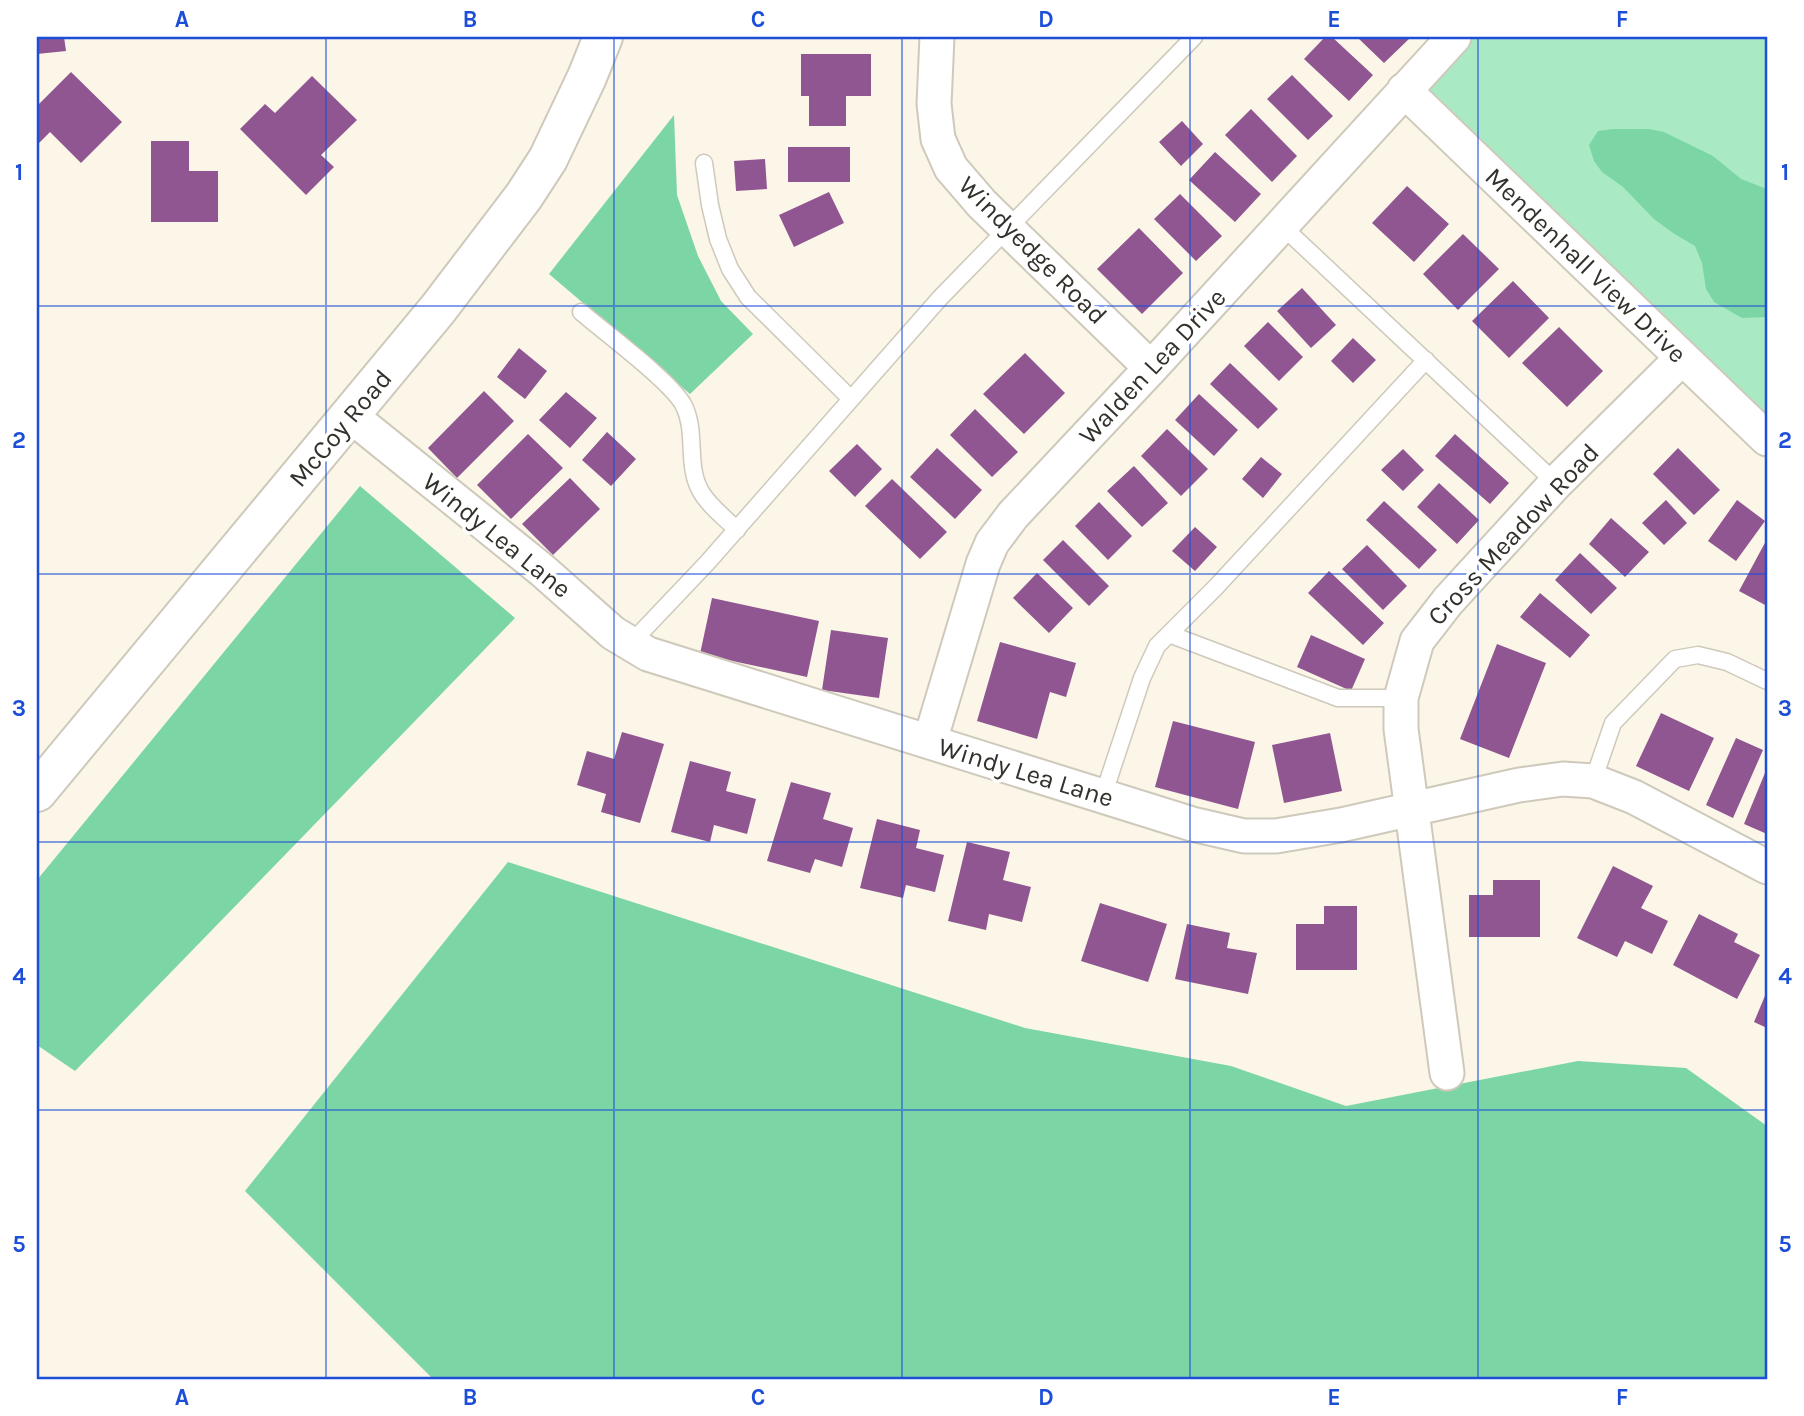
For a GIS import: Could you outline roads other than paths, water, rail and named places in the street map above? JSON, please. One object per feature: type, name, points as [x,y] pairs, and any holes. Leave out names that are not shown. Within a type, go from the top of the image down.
[{"type":"main road","name":"McCoy Road","points":[[37,792],[438,309],[548,159],[603,37]]},
{"type":"street","name":"Windyedge Road","points":[[937,37],[934,104],[938,139],[951,168],[982,204],[1151,368]]},
{"type":"street","name":"Walden Lea Drive","points":[[930,741],[983,564],[992,543],[1013,515],[1454,37]]},
{"type":"street","name":"Mendenhall View Drive","points":[[1404,90],[1767,439]]},
{"type":"street","name":"Cross Meadow Road","points":[[1447,1073],[1401,729],[1401,698],[1417,641],[1448,601],[1556,483],[1682,358]]},
{"type":"street","name":"Windy Lea Lane","points":[[351,416],[542,570],[613,633],[648,654],[1192,824],[1244,836],[1276,836],[1519,785],[1563,779],[1593,781],[1634,797],[1767,867]]},
{"type":"lane","points":[[631,643],[737,530],[940,298],[1194,37]]},
{"type":"lane","points":[[704,163],[718,239],[730,269],[748,297],[851,399]]},
{"type":"lane","points":[[1281,225],[1556,483]]},
{"type":"lane","points":[[581,312],[683,402],[691,421],[694,471],[700,491],[737,530]]},
{"type":"lane","points":[[1103,796],[1142,678],[1157,646],[1215,588],[1426,360]]},
{"type":"lane","points":[[1169,634],[1338,698],[1401,698]]},
{"type":"lane","points":[[1593,781],[1613,723],[1675,659],[1698,655],[1727,662],[1767,681]]}]
